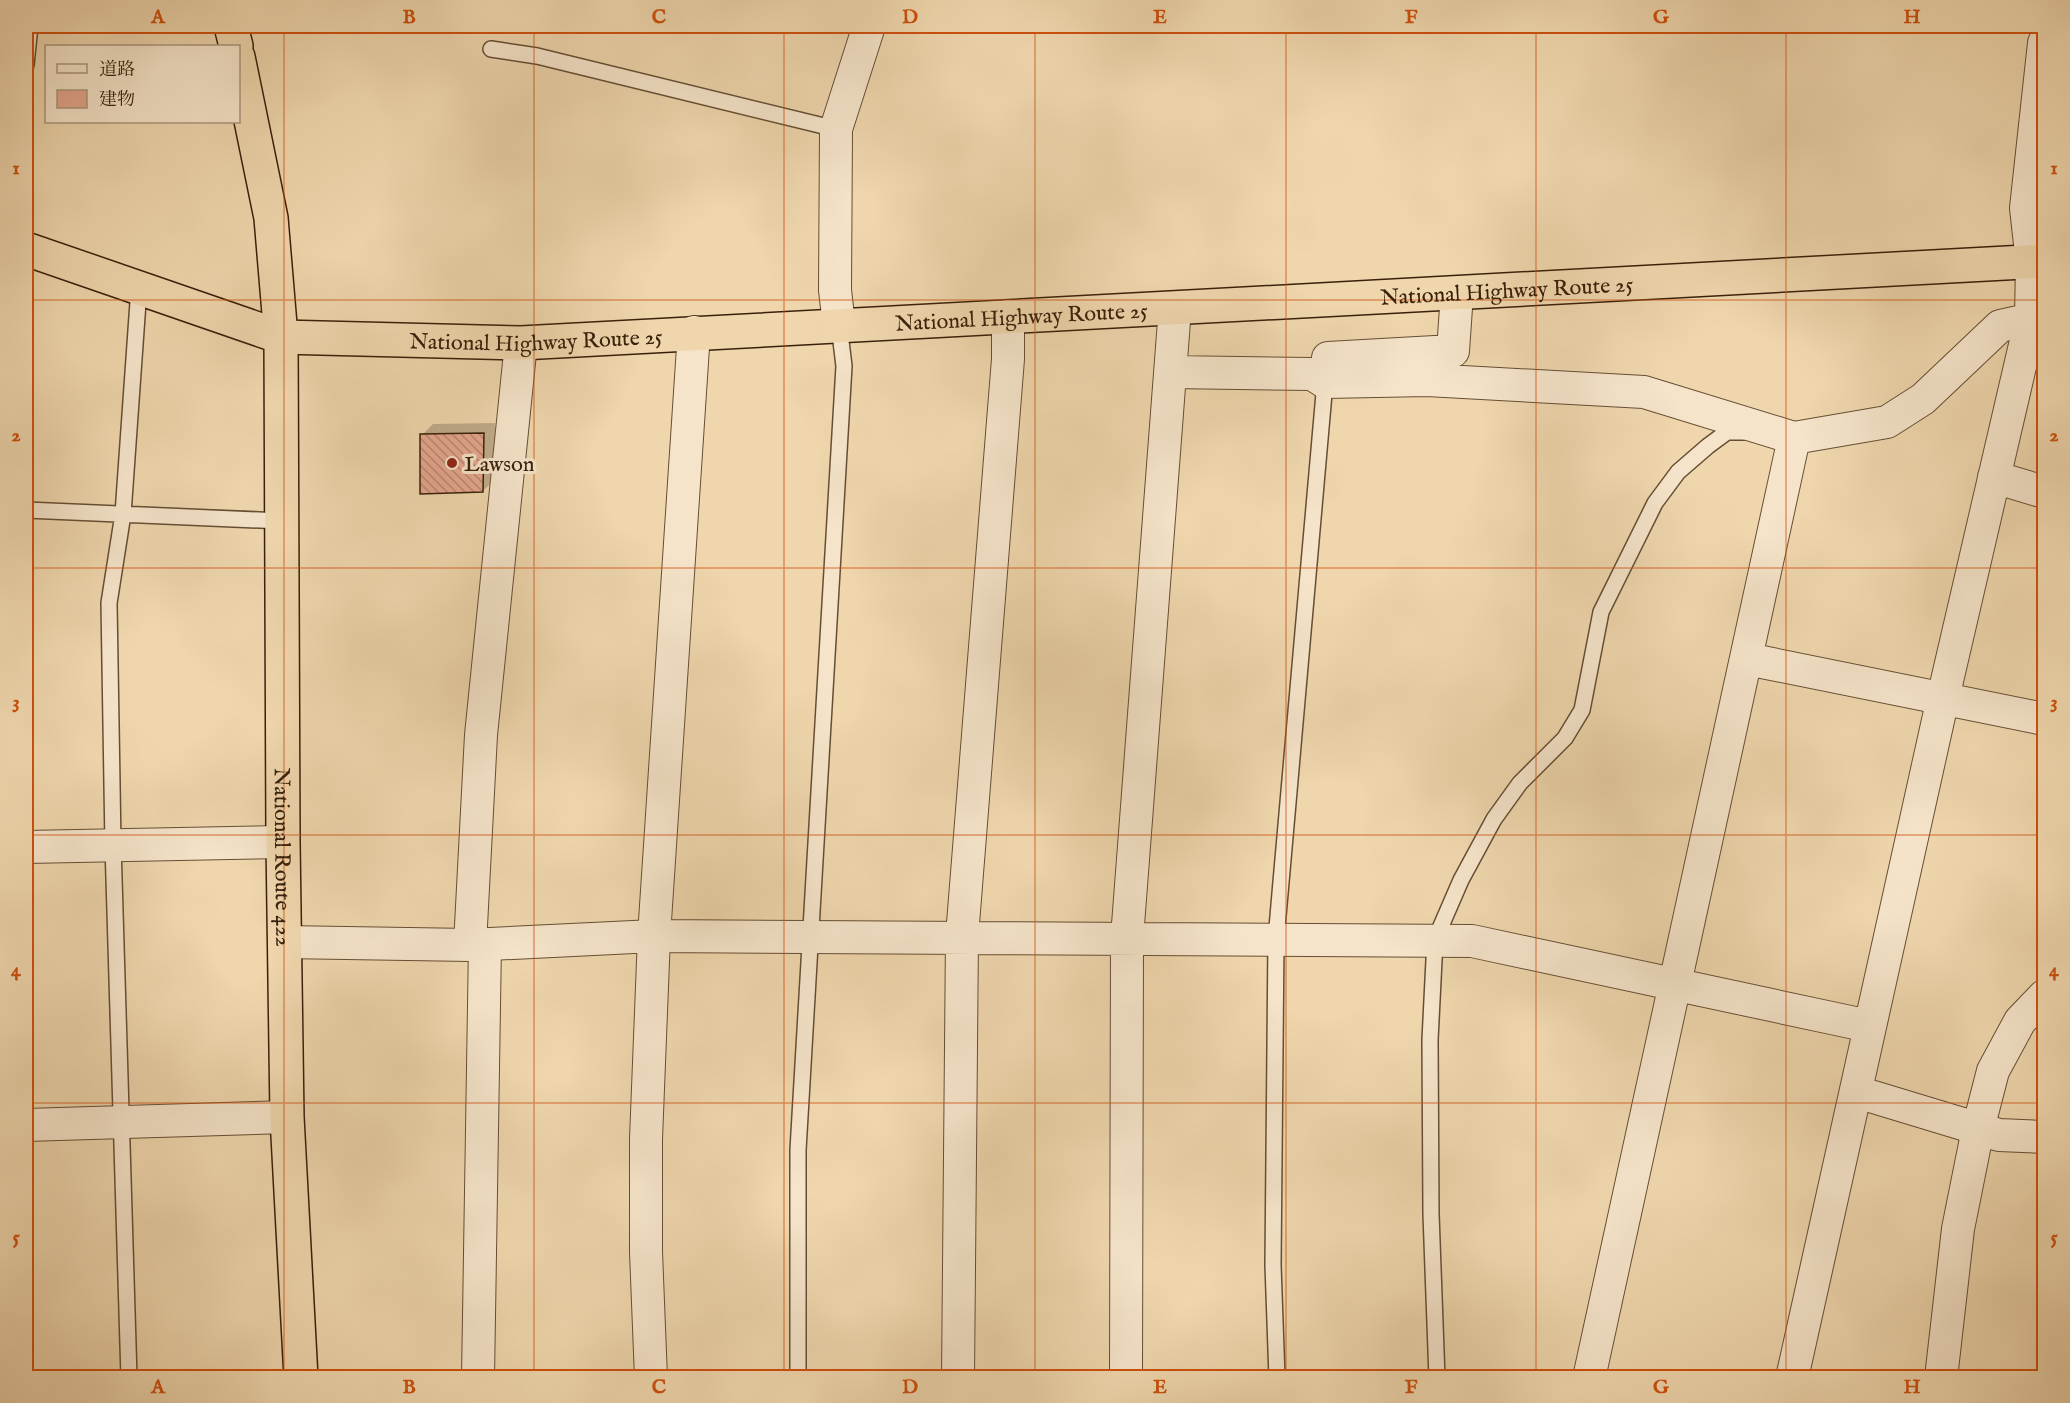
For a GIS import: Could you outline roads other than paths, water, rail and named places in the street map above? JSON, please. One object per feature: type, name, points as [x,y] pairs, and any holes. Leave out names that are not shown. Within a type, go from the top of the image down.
[{"type":"highway","points":[[231,26],[236,45]]},
{"type":"highway","points":[[240,67],[271,218],[281,338]]},
{"type":"highway","name":"National Highway Route 25","points":[[26,249],[281,338],[521,343],[2038,261]]},
{"type":"highway","name":"National Route 422","points":[[281,338],[283,842],[287,1117],[301,1377]]},
{"type":"street","points":[[839,325],[835,290],[836,129],[869,26]]},
{"type":"street","points":[[1792,1377],[1943,698],[2031,319],[2038,261],[2026,208],[2044,44]]},
{"type":"street","points":[[1325,382],[1328,358],[1453,351],[1457,293]]},
{"type":"street","points":[[1126,1377],[1127,938],[1175,308]]},
{"type":"street","points":[[958,1377],[962,936],[1008,359],[1008,316]]},
{"type":"street","points":[[1171,372],[1312,374],[1325,382],[1427,380],[1644,392],[1786,435],[1887,422],[1923,399],[2000,326],[2031,319]]},
{"type":"street","points":[[651,1377],[646,1252],[646,1139],[654,936],[694,333]]},
{"type":"street","points":[[478,1377],[478,944],[481,735],[521,343]]},
{"type":"street","points":[[1589,1377],[1747,658],[1786,435]]},
{"type":"street","points":[[1994,477],[2044,492]]},
{"type":"street","points":[[1747,658],[2044,719]]},
{"type":"street","points":[[26,846],[283,842]]},
{"type":"street","points":[[284,942],[478,944],[654,936],[809,938],[962,936],[1472,941],[1869,1026]]},
{"type":"street","points":[[1941,1377],[1958,1229],[1978,1129],[1993,1071],[2020,1021],[2044,996]]},
{"type":"street","points":[[1857,1092],[1999,1135],[2044,1137]]},
{"type":"street","points":[[26,1125],[287,1117]]},
{"type":"lane","points":[[26,65],[30,26]]},
{"type":"lane","points":[[491,49],[537,56],[836,129]]},
{"type":"lane","points":[[129,1377],[113,845],[109,603],[123,514],[140,288]]},
{"type":"lane","points":[[798,1377],[798,1150],[844,366],[839,325]]},
{"type":"lane","points":[[1277,1377],[1273,1113],[1276,939],[1325,382]]},
{"type":"lane","points":[[1437,1377],[1431,1214],[1430,1052],[1435,940],[1461,880],[1494,819],[1520,783],[1565,738],[1582,710],[1600,612],[1655,503],[1677,472],[1727,432],[1786,435]]},
{"type":"lane","points":[[26,510],[282,521]]},
{"type":"place","name":"Lawson","points":[[452,463]]}]
